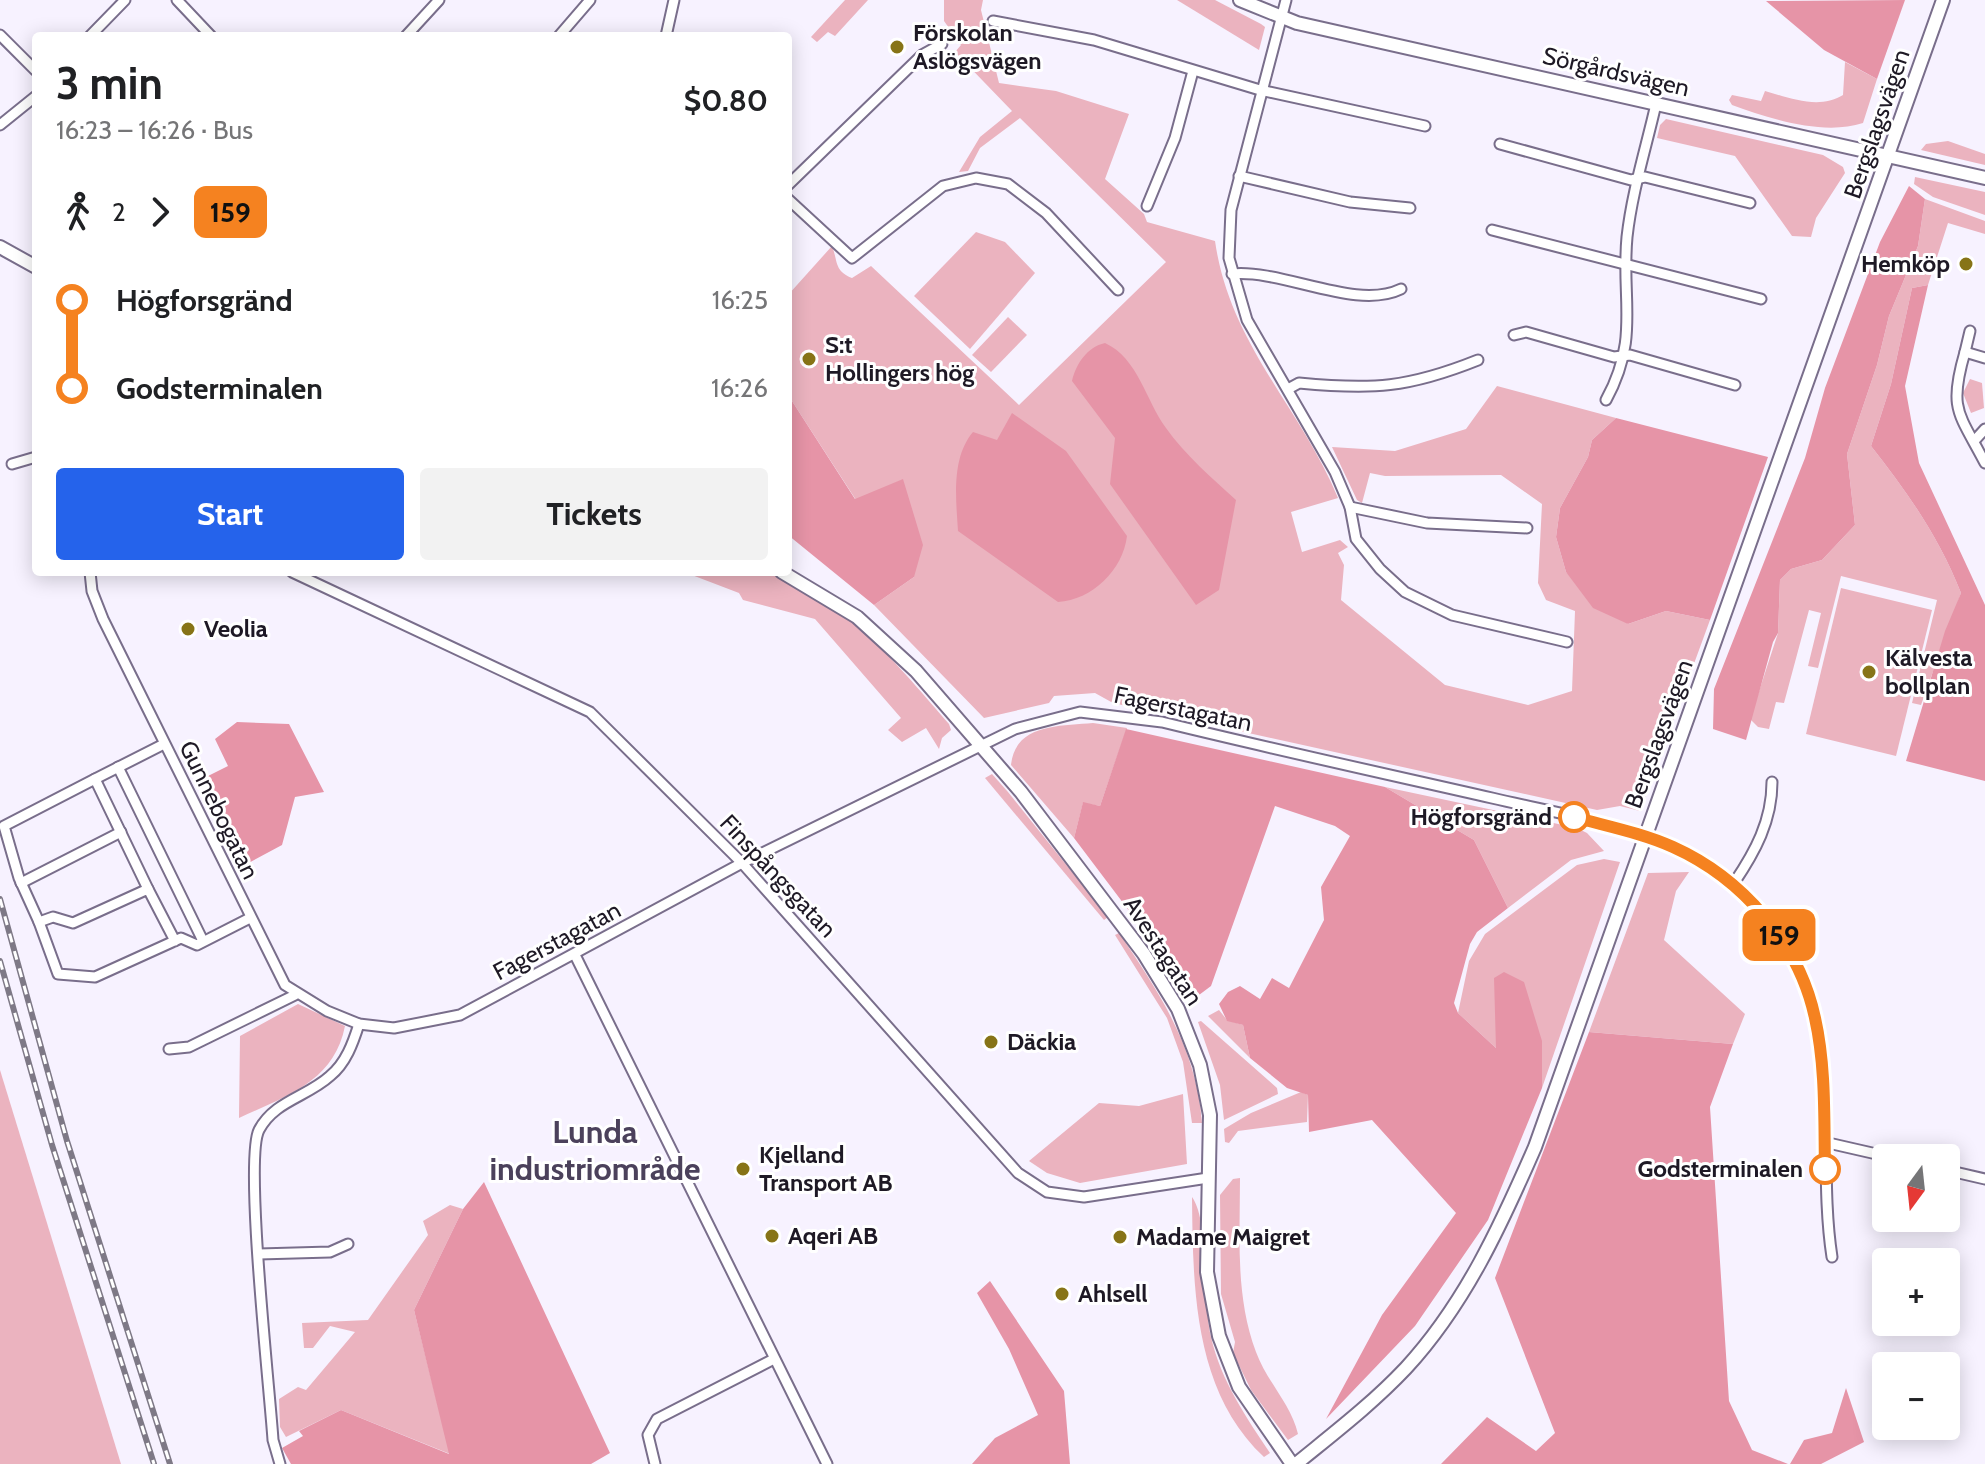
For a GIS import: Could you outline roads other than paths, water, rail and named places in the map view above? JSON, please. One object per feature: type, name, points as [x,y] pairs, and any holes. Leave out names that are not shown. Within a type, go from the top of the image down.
[{"type":"street","points":[[94,32],[125,0]]},
{"type":"street","points":[[177,0],[208,32]]},
{"type":"street","points":[[410,32],[439,0]]},
{"type":"street","points":[[562,32],[590,0]]},
{"type":"street","points":[[667,32],[674,0]]},
{"type":"street","name":"Sörgårdsvägen","points":[[1240,0],[1280,18],[1985,178]]},
{"type":"street","points":[[1286,0],[1260,90],[1228,235],[1232,274],[1247,320],[1335,472],[1350,507],[1356,539],[1380,569],[1414,598],[1483,625],[1567,642]]},
{"type":"street","name":"Bergslagsvägen","points":[[1294,1464],[1352,1420],[1407,1366],[1449,1313],[1494,1240],[1535,1147],[1943,0]]},
{"type":"street","points":[[993,21],[1144,52],[1193,71],[1260,90],[1425,126]]},
{"type":"street","points":[[197,32],[203,26]]},
{"type":"street","points":[[0,35],[32,67]]},
{"type":"street","points":[[792,181],[922,55],[942,44]]},
{"type":"street","points":[[1147,206],[1175,138],[1193,71]]},
{"type":"street","points":[[0,125],[32,99]]},
{"type":"street","points":[[1606,400],[1629,329],[1627,240],[1637,179],[1656,104]]},
{"type":"street","points":[[1500,144],[1637,179],[1645,177],[1750,203]]},
{"type":"street","points":[[1239,176],[1350,202],[1410,208]]},
{"type":"street","points":[[792,203],[852,258],[943,186],[976,178],[1008,184],[1046,213],[1118,290]]},
{"type":"street","points":[[1492,230],[1761,299]]},
{"type":"street","points":[[0,247],[32,265]]},
{"type":"street","points":[[1232,274],[1256,272],[1346,293],[1390,295],[1401,289]]},
{"type":"street","points":[[1970,331],[1955,397],[1958,414],[1985,463]]},
{"type":"street","points":[[1514,335],[1526,332],[1614,357],[1622,355],[1735,385]]},
{"type":"street","points":[[1965,352],[1985,358]]},
{"type":"street","points":[[1288,389],[1299,383],[1395,387],[1430,379],[1478,360]]},
{"type":"street","points":[[1974,441],[1985,429]]},
{"type":"street","points":[[12,464],[32,458]]},
{"type":"street","points":[[1350,507],[1427,523],[1527,528]]},
{"type":"street","name":"Gunnebogatan","points":[[90,576],[92,591],[103,619],[164,744],[250,918],[285,985],[295,995]]},
{"type":"street","name":"Finspångsgatan","points":[[301,576],[590,712],[742,863],[1018,1173],[1047,1192],[1084,1197],[1208,1178]]},
{"type":"street","name":"Avestagatan","points":[[789,576],[836,603],[884,640],[980,744],[1021,792],[1128,932],[1178,1009],[1200,1065],[1210,1115],[1207,1272],[1219,1336],[1239,1387],[1294,1464]]},
{"type":"street","name":"Fagerstagatan","points":[[359,1024],[394,1028],[460,1015],[742,863],[980,744],[1032,722],[1062,714],[1099,712],[1131,716],[1573,817],[1673,847],[1734,883],[1782,938],[1803,981],[1816,1019],[1825,1209],[1832,1257]]},
{"type":"street","points":[[164,744],[4,826],[21,883],[58,974],[95,977],[181,938],[197,945],[250,918]]},
{"type":"street","points":[[118,767],[203,941]]},
{"type":"street","points":[[95,779],[175,941]]},
{"type":"street","points":[[1734,883],[1764,832],[1772,782]]},
{"type":"street","points":[[21,883],[121,832]]},
{"type":"street","points":[[39,922],[53,917],[73,923],[148,889]]},
{"type":"street","points":[[575,955],[827,1464]]},
{"type":"street","points":[[169,1049],[189,1047],[295,995],[359,1024],[346,1057],[330,1077],[270,1113],[256,1134],[259,1254],[273,1440],[280,1464]]},
{"type":"street","points":[[1824,1142],[1872,1153]]},
{"type":"street","points":[[1960,1173],[1985,1179]]},
{"type":"street","points":[[259,1254],[330,1252],[348,1244]]},
{"type":"street","points":[[655,1464],[648,1435],[657,1419],[774,1359]]},
{"type":"railway","points":[[0,899],[67,1141],[170,1464]]},
{"type":"railway","points":[[0,961],[52,1145],[154,1464]]},
{"type":"place","name":"Förskolan Aslögsvägen","points":[[897,47]]},
{"type":"place","name":"Hemköp","points":[[1966,264]]},
{"type":"place","name":"S:t Hollingers hög","points":[[809,359]]},
{"type":"place","name":"Veolia","points":[[188,629]]},
{"type":"place","name":"Kälvesta bollplan","points":[[1869,672]]},
{"type":"place","name":"Högforsgränd","points":[[1574,817]]},
{"type":"place","name":"Däckia","points":[[991,1042]]},
{"type":"place","name":"Kjelland Transport AB","points":[[743,1169]]},
{"type":"place","name":"Godsterminalen","points":[[1825,1169]]},
{"type":"place","name":"Aqeri AB","points":[[772,1236]]},
{"type":"place","name":"Madame Maigret","points":[[1120,1237]]},
{"type":"place","name":"Ahlsell","points":[[1062,1294]]},
{"type":"district","name":"Lunda industriområde","points":[[595,1150]]}]
